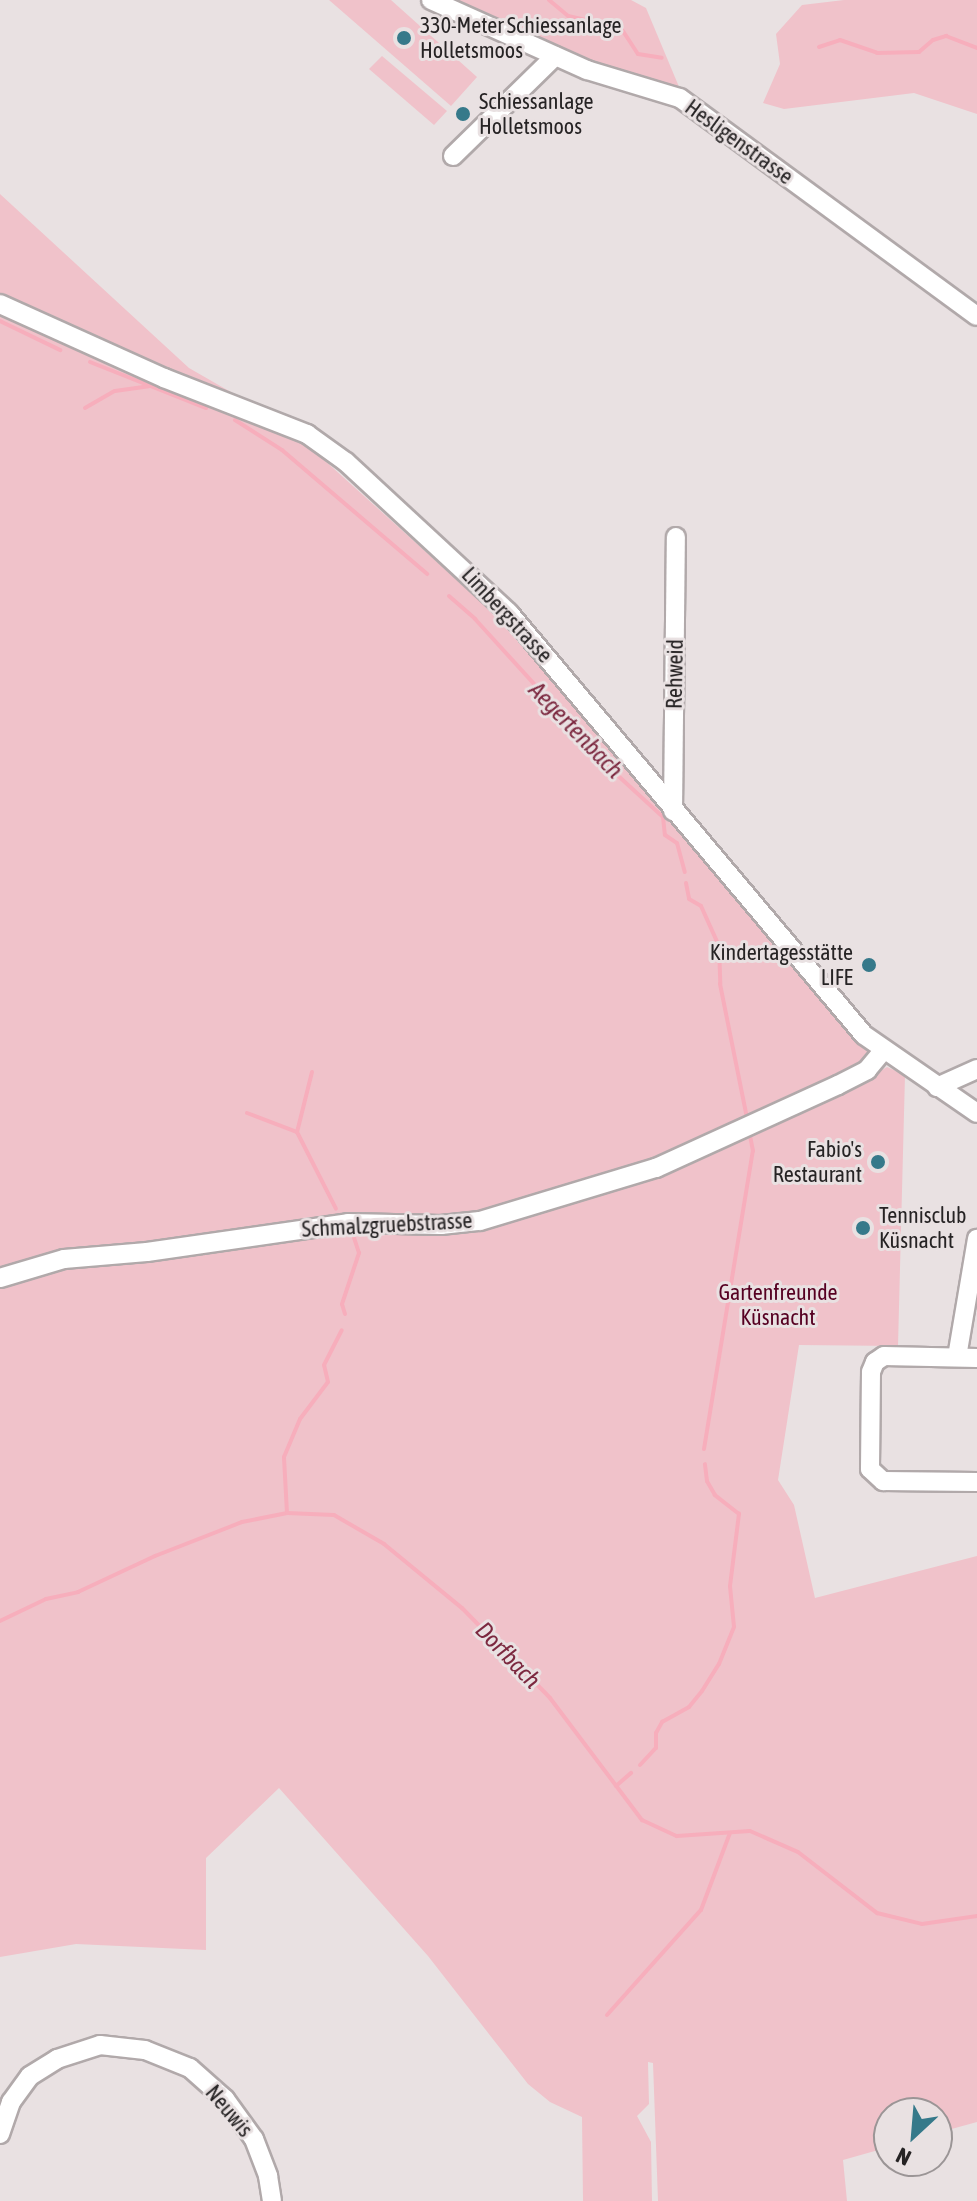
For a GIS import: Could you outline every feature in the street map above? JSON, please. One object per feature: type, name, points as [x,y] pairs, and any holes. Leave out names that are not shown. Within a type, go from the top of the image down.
[{"type":"street","name":"Hesligenstrasse","points":[[431,0],[555,56],[680,98],[977,316]]},
{"type":"street","points":[[453,156],[555,56]]},
{"type":"street","name":"Limbergstrasse","points":[[0,304],[164,378],[307,434],[346,462],[509,613],[864,1035],[977,1113]]},
{"type":"street","name":"Rehweid","points":[[673,811],[676,537]]},
{"type":"street","name":"Schmalzgruebstrasse","points":[[0,1278],[64,1259],[147,1252],[348,1223],[441,1225],[480,1221],[656,1168],[867,1070],[884,1050]]},
{"type":"street","points":[[937,1087],[977,1069]]},
{"type":"street","points":[[957,1357],[977,1239]]},
{"type":"street","points":[[977,1358],[884,1356],[875,1362],[871,1372],[870,1469],[883,1481],[977,1482]]},
{"type":"street","name":"Neuwis","points":[[0,2134],[11,2102],[30,2076],[57,2059],[100,2045],[145,2050],[190,2068],[225,2099],[254,2139],[268,2176],[272,2201]]},
{"type":"green space","name":"330-Meter Schiessanlage Holletsmoos","points":[[329,0],[391,0],[477,77],[451,106]]},
{"type":"green space","points":[[443,0],[631,0],[646,8],[682,94],[582,61]]},
{"type":"green space","points":[[844,0],[977,0],[977,114],[914,93],[784,109],[763,103],[780,64],[776,34],[802,5]]},
{"type":"green space","points":[[382,56],[447,111],[434,125],[369,69]]},
{"type":"green space","name":"Gartenfreunde Küsnacht","points":[[0,194],[189,368],[281,421],[498,617],[884,1050],[860,1083],[887,1067],[905,1075],[898,1346],[799,1345],[778,1480],[794,1505],[815,1598],[977,1556],[977,2122],[953,2129],[953,2097],[873,2097],[873,2152],[843,2160],[847,2201],[658,2201],[653,2063],[648,2062],[649,2104],[637,2116],[651,2142],[652,2201],[583,2201],[582,2117],[550,2102],[528,2084],[428,1956],[279,1788],[206,1858],[206,1950],[76,1944],[0,1957]]},
{"type":"waterway","points":[[549,0],[568,16],[621,28],[638,54],[662,58]]},
{"type":"waterway","points":[[819,47],[840,40],[877,53],[919,52],[933,40],[946,36],[977,48]]},
{"type":"waterway","points":[[0,321],[60,350]]},
{"type":"waterway","points":[[90,362],[206,408]]},
{"type":"waterway","points":[[85,408],[115,391],[149,386]]},
{"type":"waterway","name":"Aegertenbach","points":[[235,420],[282,450],[427,574]]},
{"type":"waterway","name":"Aegertenbach","points":[[449,596],[475,619],[614,772],[663,817],[665,835],[677,843],[685,872]]},
{"type":"waterway","name":"Aegertenbach","points":[[686,883],[689,899],[701,906],[719,946],[720,984],[747,1118]]},
{"type":"waterway","points":[[312,1072],[297,1132],[336,1209]]},
{"type":"waterway","points":[[247,1113],[297,1132]]},
{"type":"waterway","name":"Aegertenbach","points":[[704,1449],[753,1151],[750,1136]]},
{"type":"waterway","points":[[345,1314],[342,1304],[359,1253],[354,1238]]},
{"type":"waterway","points":[[287,1513],[284,1457],[300,1419],[328,1382],[324,1365],[342,1330]]},
{"type":"waterway","name":"Aegertenbach","points":[[640,1765],[656,1748],[656,1733],[662,1722],[689,1707],[702,1691],[719,1664],[734,1627],[730,1586],[739,1514],[715,1495],[707,1481],[705,1464]]},
{"type":"waterway","name":"Dorfbach","points":[[0,1621],[46,1599],[78,1592],[155,1556],[242,1522],[287,1513],[334,1515],[384,1544],[462,1608],[550,1698],[642,1820],[677,1836],[750,1831],[798,1852],[877,1913],[922,1924],[977,1916]]},
{"type":"waterway","name":"Aegertenbach","points":[[616,1786],[631,1773]]},
{"type":"waterway","points":[[607,2015],[701,1910],[730,1833]]},
{"type":"place","name":"330-Meter Schiessanlage Holletsmoos","points":[[404,38]]},
{"type":"place","name":"Schiessanlage Holletsmoos","points":[[463,114]]},
{"type":"place","name":"Kindertagesstätte LIFE","points":[[869,965]]},
{"type":"place","name":"Fabio's Restaurant","points":[[878,1162]]},
{"type":"place","name":"Tennisclub Küsnacht","points":[[863,1228]]}]
